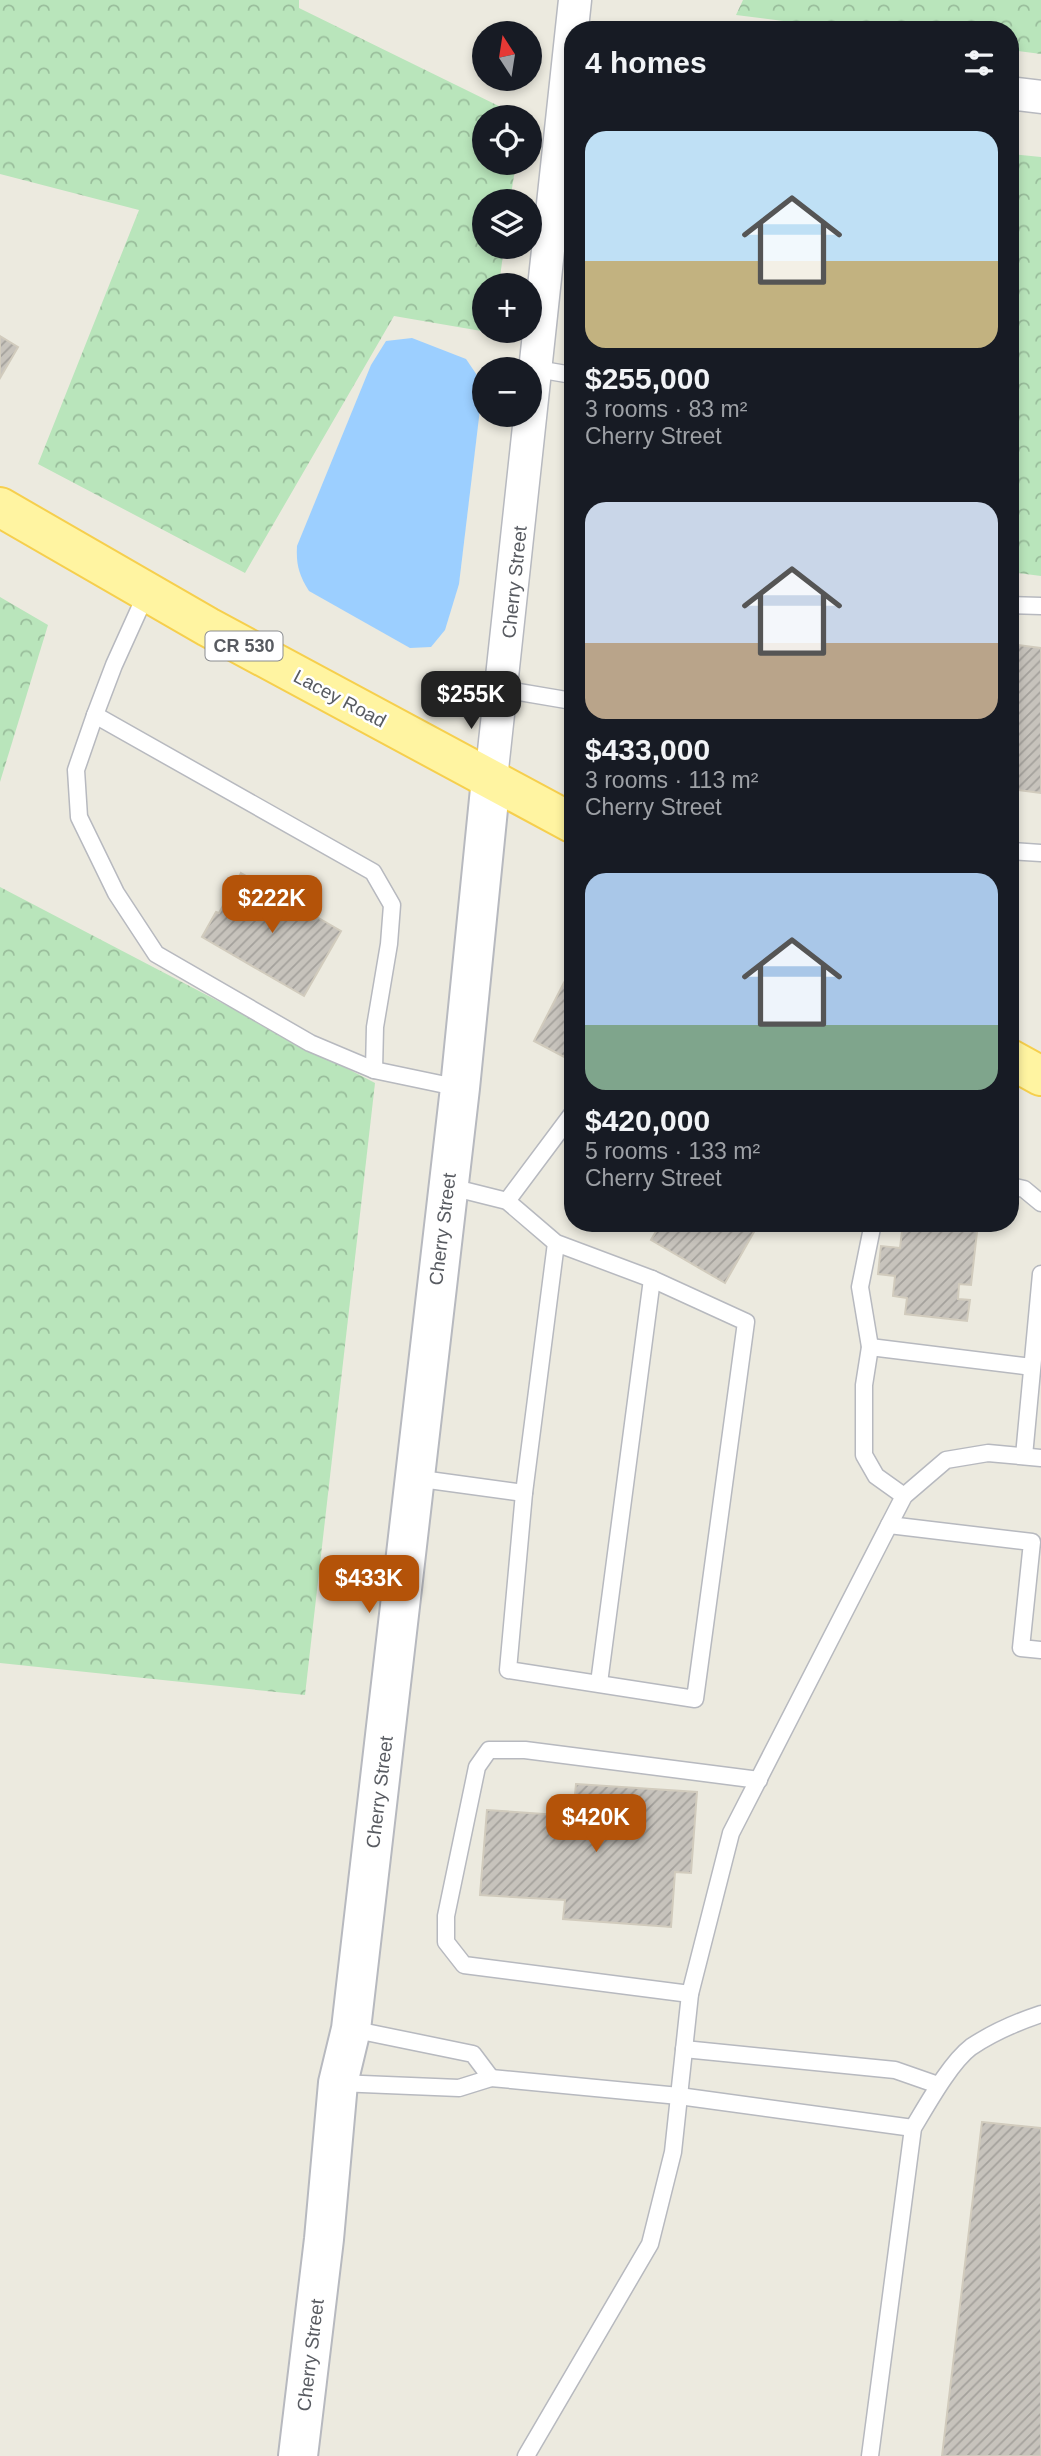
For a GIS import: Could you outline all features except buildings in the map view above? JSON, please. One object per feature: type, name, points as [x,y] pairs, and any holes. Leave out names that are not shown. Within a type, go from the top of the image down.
[{"type":"main road","name":"Lacey Road","points":[[0,508],[147,592],[564,819]]},
{"type":"street","name":"Cherry Street","points":[[573,21],[575,0]]},
{"type":"street","points":[[1019,94],[1041,97]]},
{"type":"street","name":"Cherry Street","points":[[538,357],[564,113]]},
{"type":"street","name":"Cherry Street","points":[[298,2456],[324,2239],[338,2083],[351,2029],[460,1088],[531,427]]},
{"type":"lane","points":[[542,370],[564,374]]},
{"type":"lane","points":[[147,592],[114,665],[76,770],[79,817],[116,893],[156,954],[310,1043],[374,1070],[460,1088]]},
{"type":"lane","points":[[1019,605],[1041,606]]},
{"type":"lane","points":[[502,689],[564,700]]},
{"type":"lane","points":[[95,715],[373,872],[392,905],[375,1027],[374,1070]]},
{"type":"lane","points":[[1019,852],[1041,853]]},
{"type":"lane","points":[[507,1201],[564,1125]]},
{"type":"lane","points":[[447,1186],[507,1201],[556,1243],[652,1279],[746,1322],[695,1699],[508,1670],[524,1493],[556,1243]]},
{"type":"lane","points":[[1019,1188],[1041,1203]]},
{"type":"lane","points":[[871,1232],[860,1287],[870,1347],[863,1385],[864,1455],[876,1476],[904,1496]]},
{"type":"lane","points":[[1024,1456],[1041,1274]]},
{"type":"lane","points":[[599,1684],[652,1279]]},
{"type":"lane","points":[[870,1347],[1032,1367]]},
{"type":"lane","points":[[526,2456],[650,2245],[673,2152],[690,1994],[731,1833],[889,1525],[904,1496],[946,1460],[988,1453],[1041,1458]]},
{"type":"lane","points":[[414,1478],[524,1493]]},
{"type":"lane","points":[[889,1525],[1032,1542],[1021,1648],[1041,1650]]},
{"type":"lane","points":[[690,1994],[464,1965],[446,1942],[446,1916],[477,1767],[489,1750],[525,1750],[759,1780]]},
{"type":"lane","points":[[870,2456],[913,2128],[939,2085],[970,2048],[1018,2022],[1041,2014]]},
{"type":"lane","points":[[351,2029],[473,2054],[491,2078]]},
{"type":"lane","points":[[684,2049],[895,2070],[939,2085]]},
{"type":"lane","points":[[338,2083],[459,2088],[491,2078],[679,2096],[913,2128]]},
{"type":"green space","points":[[0,0],[299,0],[299,8],[497,105],[472,105],[472,175],[514,175],[512,189],[472,189],[472,259],[502,259],[501,273],[472,273],[472,329],[394,316],[245,573],[38,464],[139,210],[0,174]]},
{"type":"green space","points":[[743,0],[1041,0],[1041,54],[1019,51],[1019,21],[783,21],[736,15]]},
{"type":"green space","points":[[1019,155],[1041,157],[1041,576],[1019,573]]},
{"type":"green space","points":[[0,597],[48,625],[0,782]]},
{"type":"green space","points":[[0,887],[375,1083],[305,1695],[0,1663]]},
{"type":"water","points":[[412,338],[466,359],[472,368],[472,427],[478,427],[459,584],[445,630],[431,647],[410,648],[309,591],[299,570],[297,546],[371,365],[386,341]]}]
